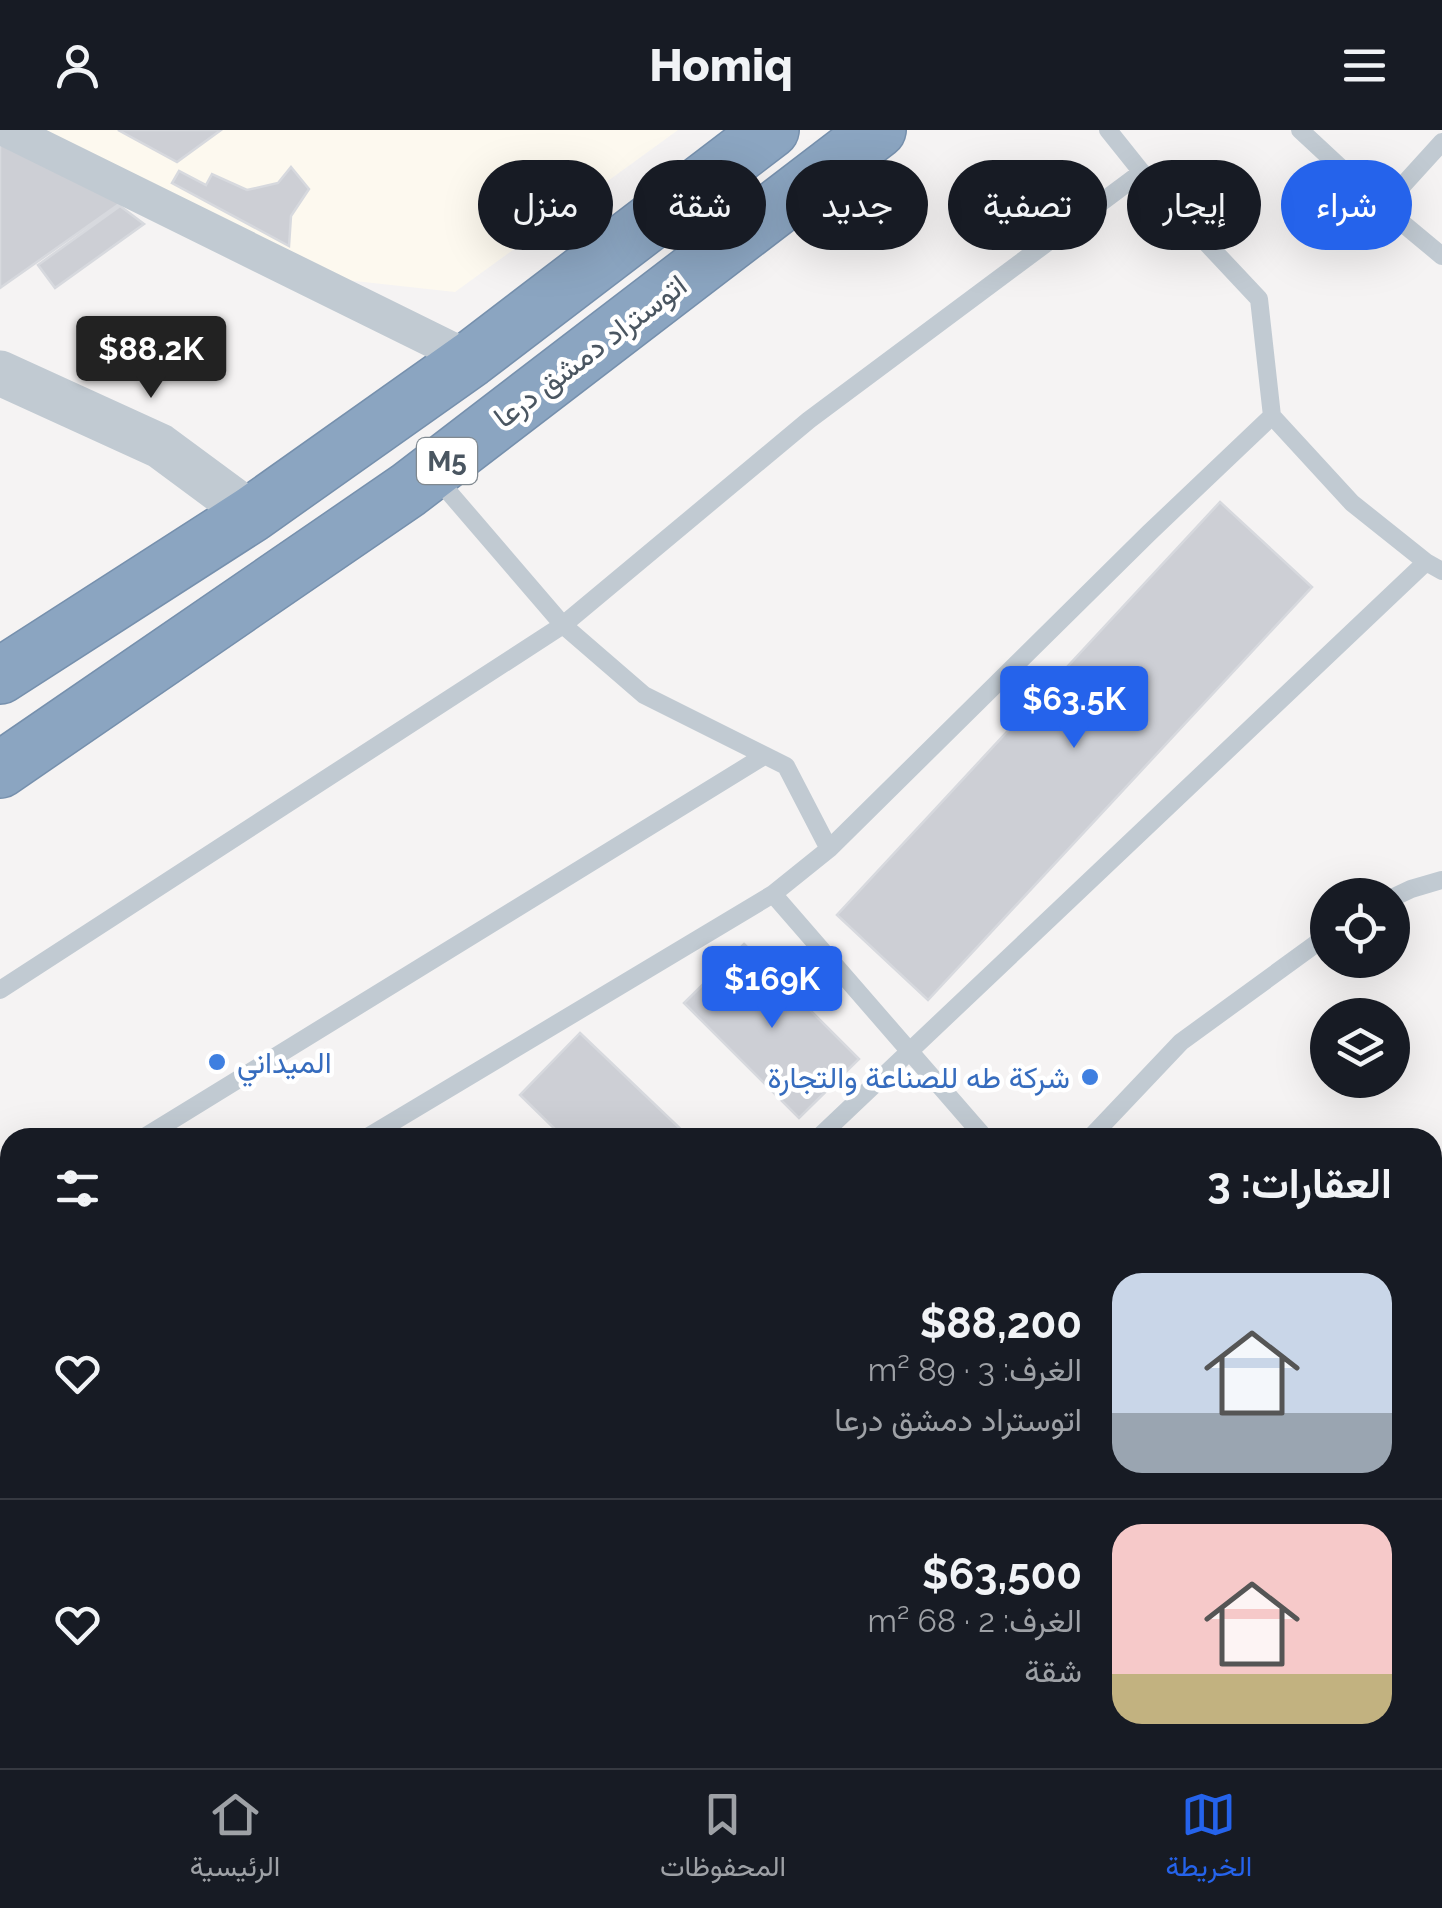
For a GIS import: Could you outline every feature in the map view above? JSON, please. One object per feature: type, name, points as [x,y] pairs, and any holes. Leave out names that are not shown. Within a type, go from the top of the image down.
[{"type":"highway","name":"M5","points":[[0,676],[252,514],[472,359],[772,130]]},
{"type":"highway","name":"اتوستراد دمشق درعا","points":[[0,770],[432,472],[878,130]]},
{"type":"street","points":[[7,130],[472,359]]},
{"type":"street","points":[[0,373],[160,446],[252,514]]},
{"type":"lane","points":[[1108,130],[1132,160]]},
{"type":"lane","points":[[1300,130],[1333,160]]},
{"type":"lane","points":[[1412,175],[1442,142]]},
{"type":"lane","points":[[0,990],[563,624],[809,420],[1127,183]]},
{"type":"lane","points":[[1412,231],[1442,256]]},
{"type":"lane","points":[[828,1128],[1434,567],[1352,504],[1272,416],[1259,299],[1214,250]]},
{"type":"lane","points":[[383,1128],[773,894],[830,848],[1272,416]]},
{"type":"lane","points":[[432,472],[563,624],[644,695],[786,766],[830,848]]},
{"type":"lane","points":[[159,1128],[764,756]]},
{"type":"lane","points":[[1410,889],[1442,880]]},
{"type":"lane","points":[[773,894],[976,1128]]},
{"type":"lane","points":[[1100,1128],[1182,1042],[1310,948]]},
{"type":"shaded area","points":[[39,130],[678,130],[613,177],[613,160],[478,160],[478,250],[513,250],[455,292],[309,276]]},
{"type":"building","points":[[118,130],[221,130],[177,162]]},
{"type":"building","points":[[0,142],[122,202],[0,288]]},
{"type":"building","points":[[291,167],[309,189],[291,216],[289,246],[172,183],[179,171],[206,185],[212,174],[247,190],[278,183]]},
{"type":"building","points":[[120,206],[144,224],[55,288],[38,265]]},
{"type":"building","points":[[1220,502],[1312,587],[928,1000],[837,915]]},
{"type":"building","points":[[744,944],[859,1059],[799,1118],[684,1003]]},
{"type":"building","points":[[580,1033],[680,1128],[554,1128],[520,1095]]},
{"type":"place","name":"الميداني","points":[[217,1062]]},
{"type":"place","name":"شركة طه للصناعة والتجارة","points":[[1090,1077]]}]
